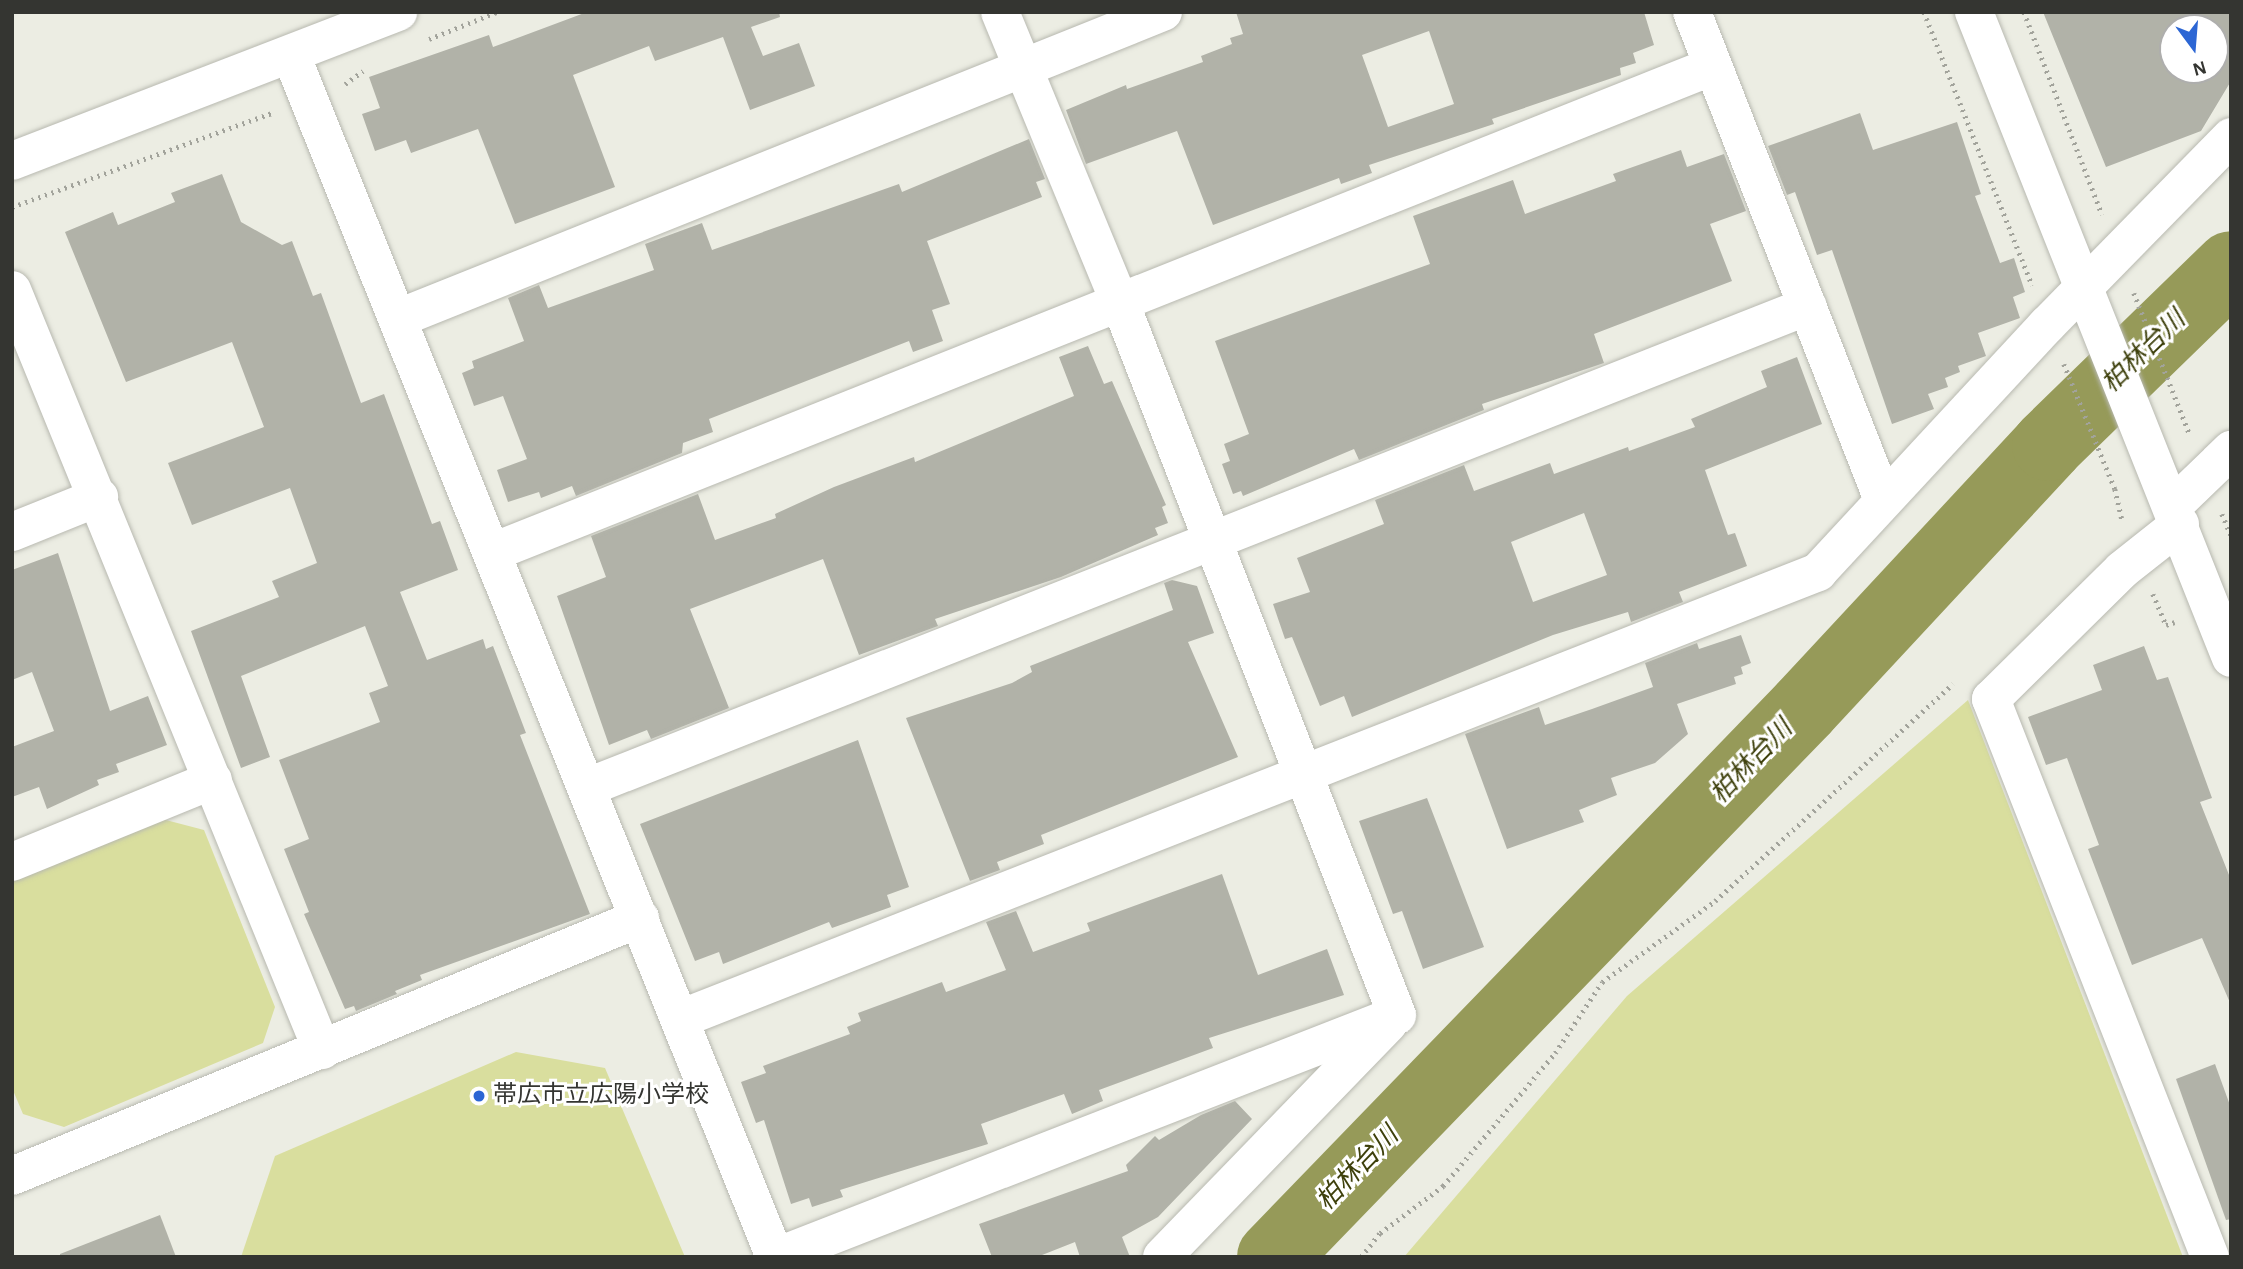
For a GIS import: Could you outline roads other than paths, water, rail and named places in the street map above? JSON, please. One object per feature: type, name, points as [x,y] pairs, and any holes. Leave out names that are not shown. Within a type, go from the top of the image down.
[{"type":"street","points":[[1000,12],[1122,305],[1211,539],[1307,775],[1397,1015]]},
{"type":"street","points":[[399,318],[1163,12]]},
{"type":"street","points":[[1692,12],[1884,500]]},
{"type":"street","points":[[1974,12],[2231,658]]},
{"type":"street","points":[[12,162],[310,36],[381,19]]},
{"type":"street","points":[[310,36],[311,99],[776,1257],[1397,1015]]},
{"type":"street","points":[[494,552],[1122,305],[1713,66]]},
{"type":"street","points":[[680,1019],[1307,775],[1818,572],[2048,325],[2231,136]]},
{"type":"street","points":[[12,290],[99,497],[322,1050]]},
{"type":"street","points":[[588,788],[1211,539],[1808,306]]},
{"type":"street","points":[[2210,1257],[1991,699],[2176,515],[2231,450]]},
{"type":"street","points":[[12,531],[99,497]]},
{"type":"street","points":[[12,862],[213,780]]},
{"type":"street","points":[[14,1170],[322,1050],[640,918]]},
{"type":"street","points":[[1162,1257],[1397,1015]]},
{"type":"waterway","name":"柏林台川","points":[[1273,1257],[1804,708],[2048,445],[2231,267]]},
{"type":"place","name":"帯広市立広陽小学校","points":[[479,1096]]}]
